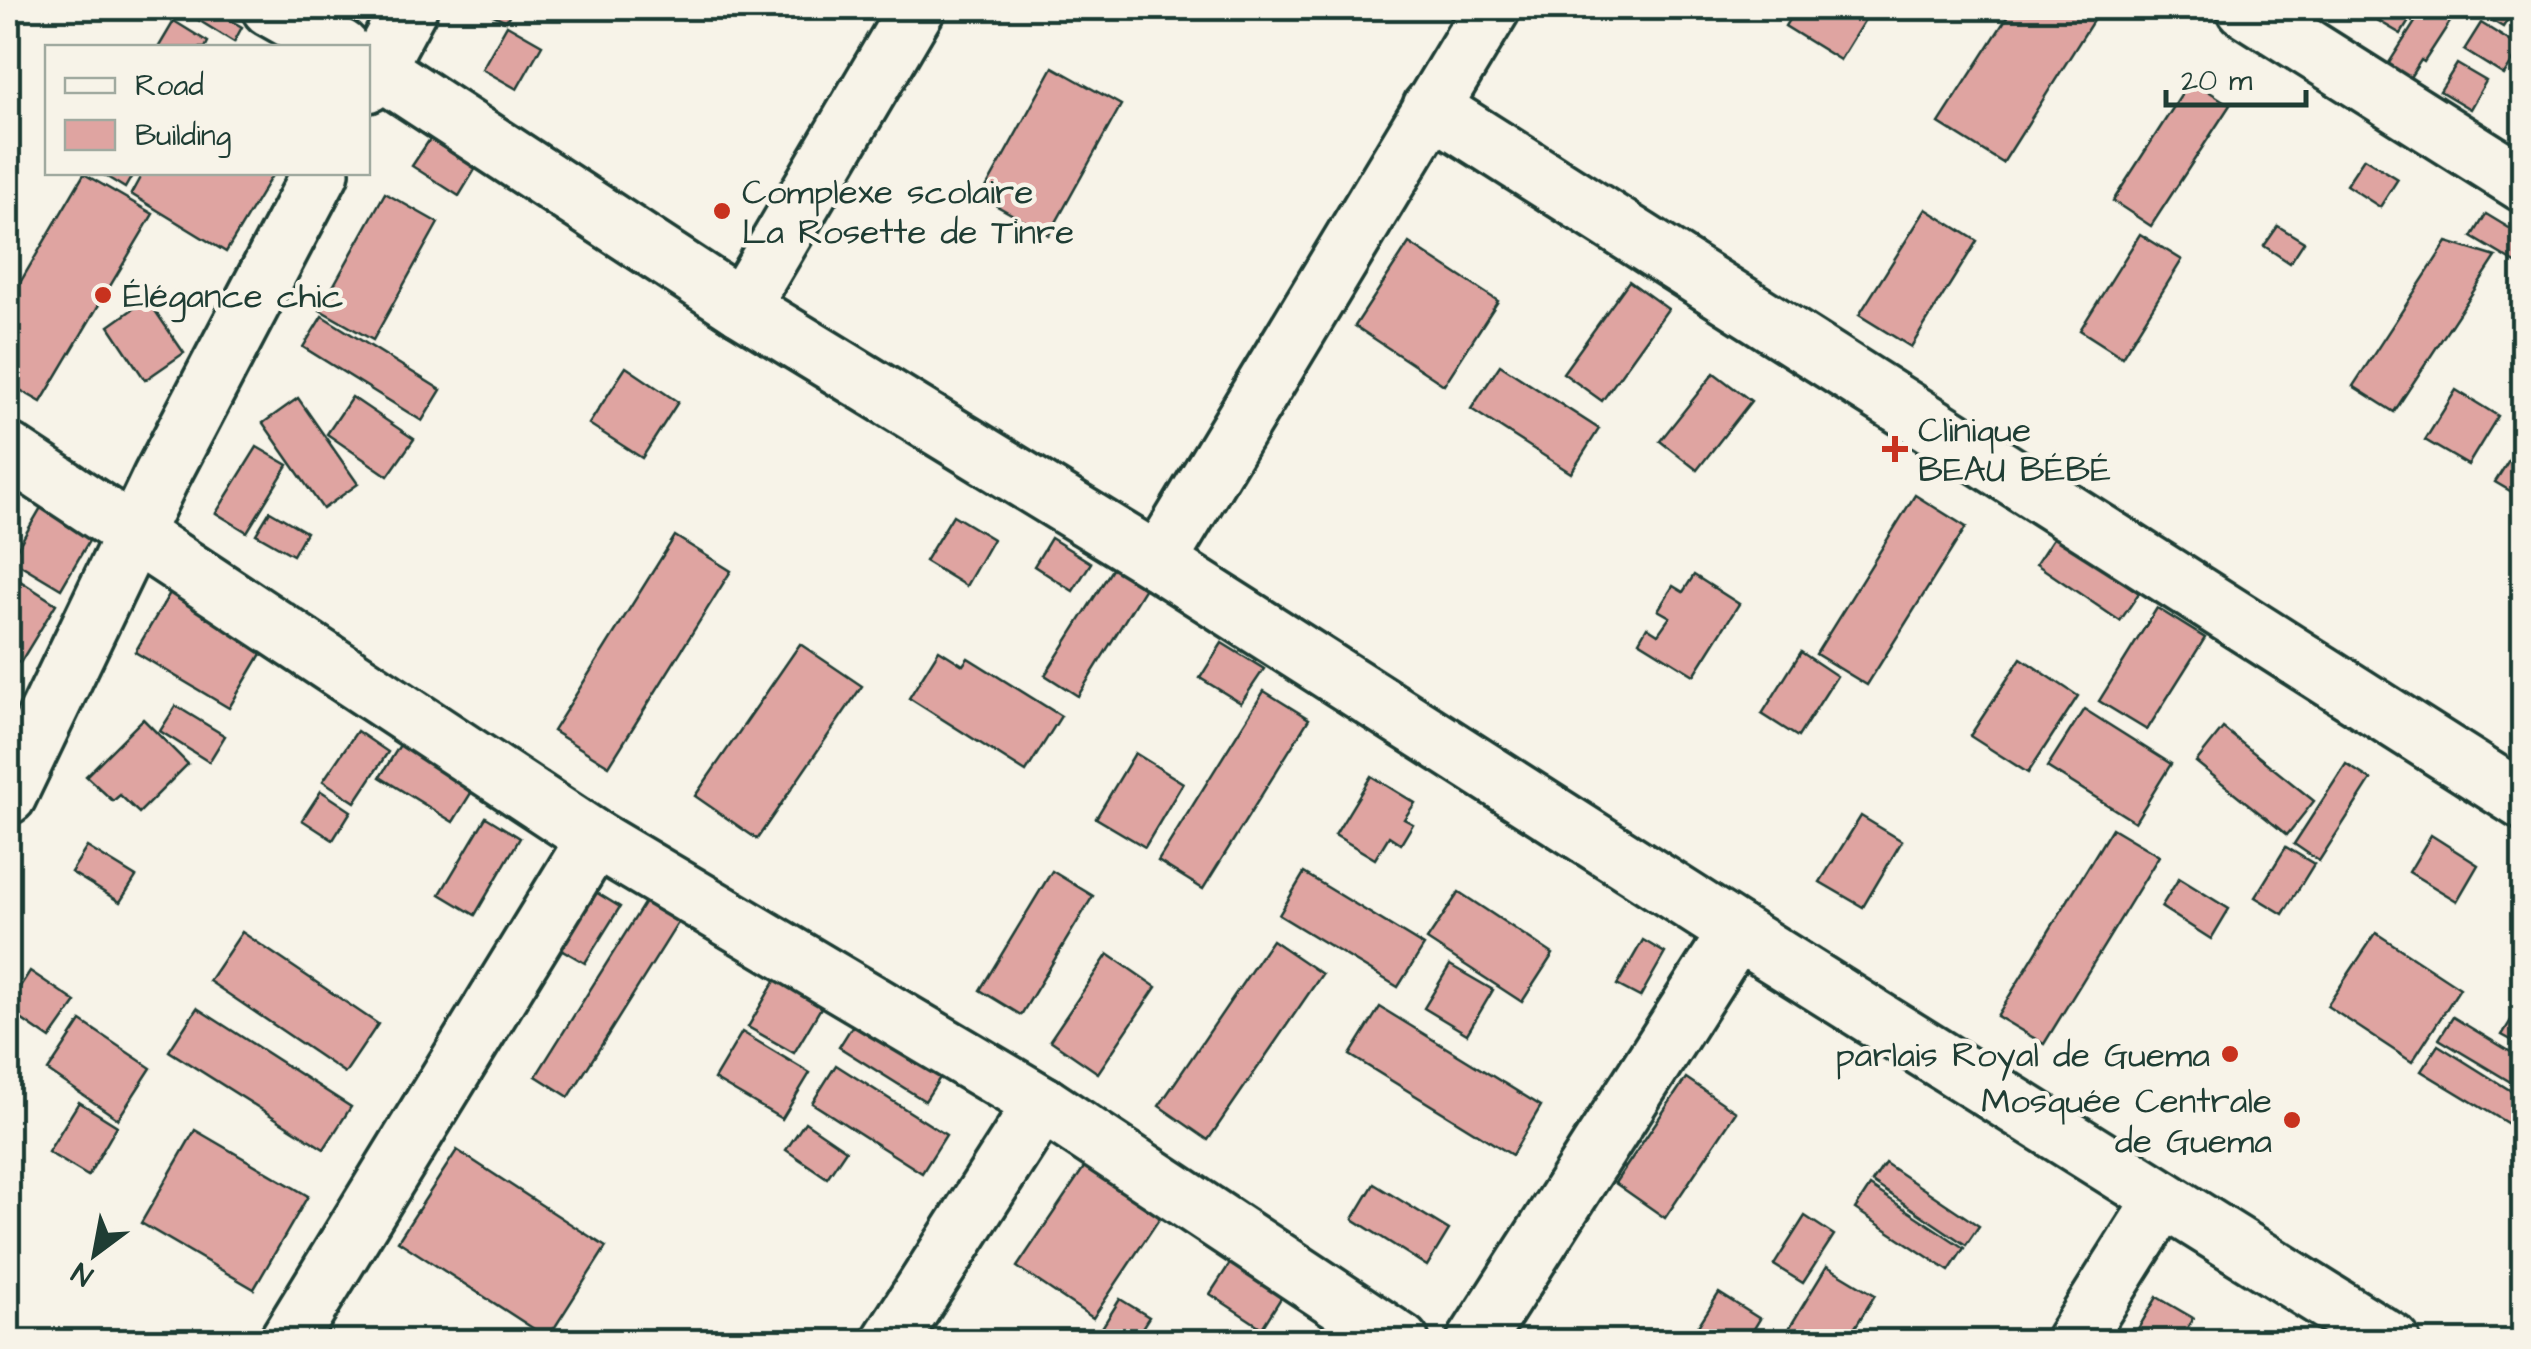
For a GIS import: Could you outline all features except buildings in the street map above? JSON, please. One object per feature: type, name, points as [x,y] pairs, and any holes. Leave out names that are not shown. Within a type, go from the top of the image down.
[{"type":"street","points":[[270,8],[330,45]]},
{"type":"street","points":[[370,56],[409,8]]},
{"type":"street","points":[[741,308],[916,8]]},
{"type":"street","points":[[1158,562],[1492,8]]},
{"type":"street","points":[[2245,8],[2524,184]]},
{"type":"street","points":[[370,70],[741,308],[1158,562],[1737,932],[2392,1342]]},
{"type":"street","points":[[1431,107],[2524,802]]},
{"type":"street","points":[[8,796],[161,477],[319,175]]},
{"type":"street","points":[[8,451],[594,839],[1042,1104],[1402,1342]]},
{"type":"street","points":[[288,1342],[594,839]]},
{"type":"street","points":[[1476,1342],[1737,932]]},
{"type":"street","points":[[890,1342],[1042,1104]]},
{"type":"street","points":[[2073,1342],[2163,1199]]},
{"type":"place","name":"Complexe scolaire La Rosette de Tinre","points":[[722,211]]},
{"type":"place","name":"Élégance chic","points":[[103,295]]},
{"type":"place","name":"Clinique BEAU BÉBÉ","points":[[1895,449]]},
{"type":"place","name":"parlais Royal de Guema","points":[[2230,1054]]},
{"type":"place","name":"Mosquée Centrale de Guema","points":[[2292,1120]]}]
